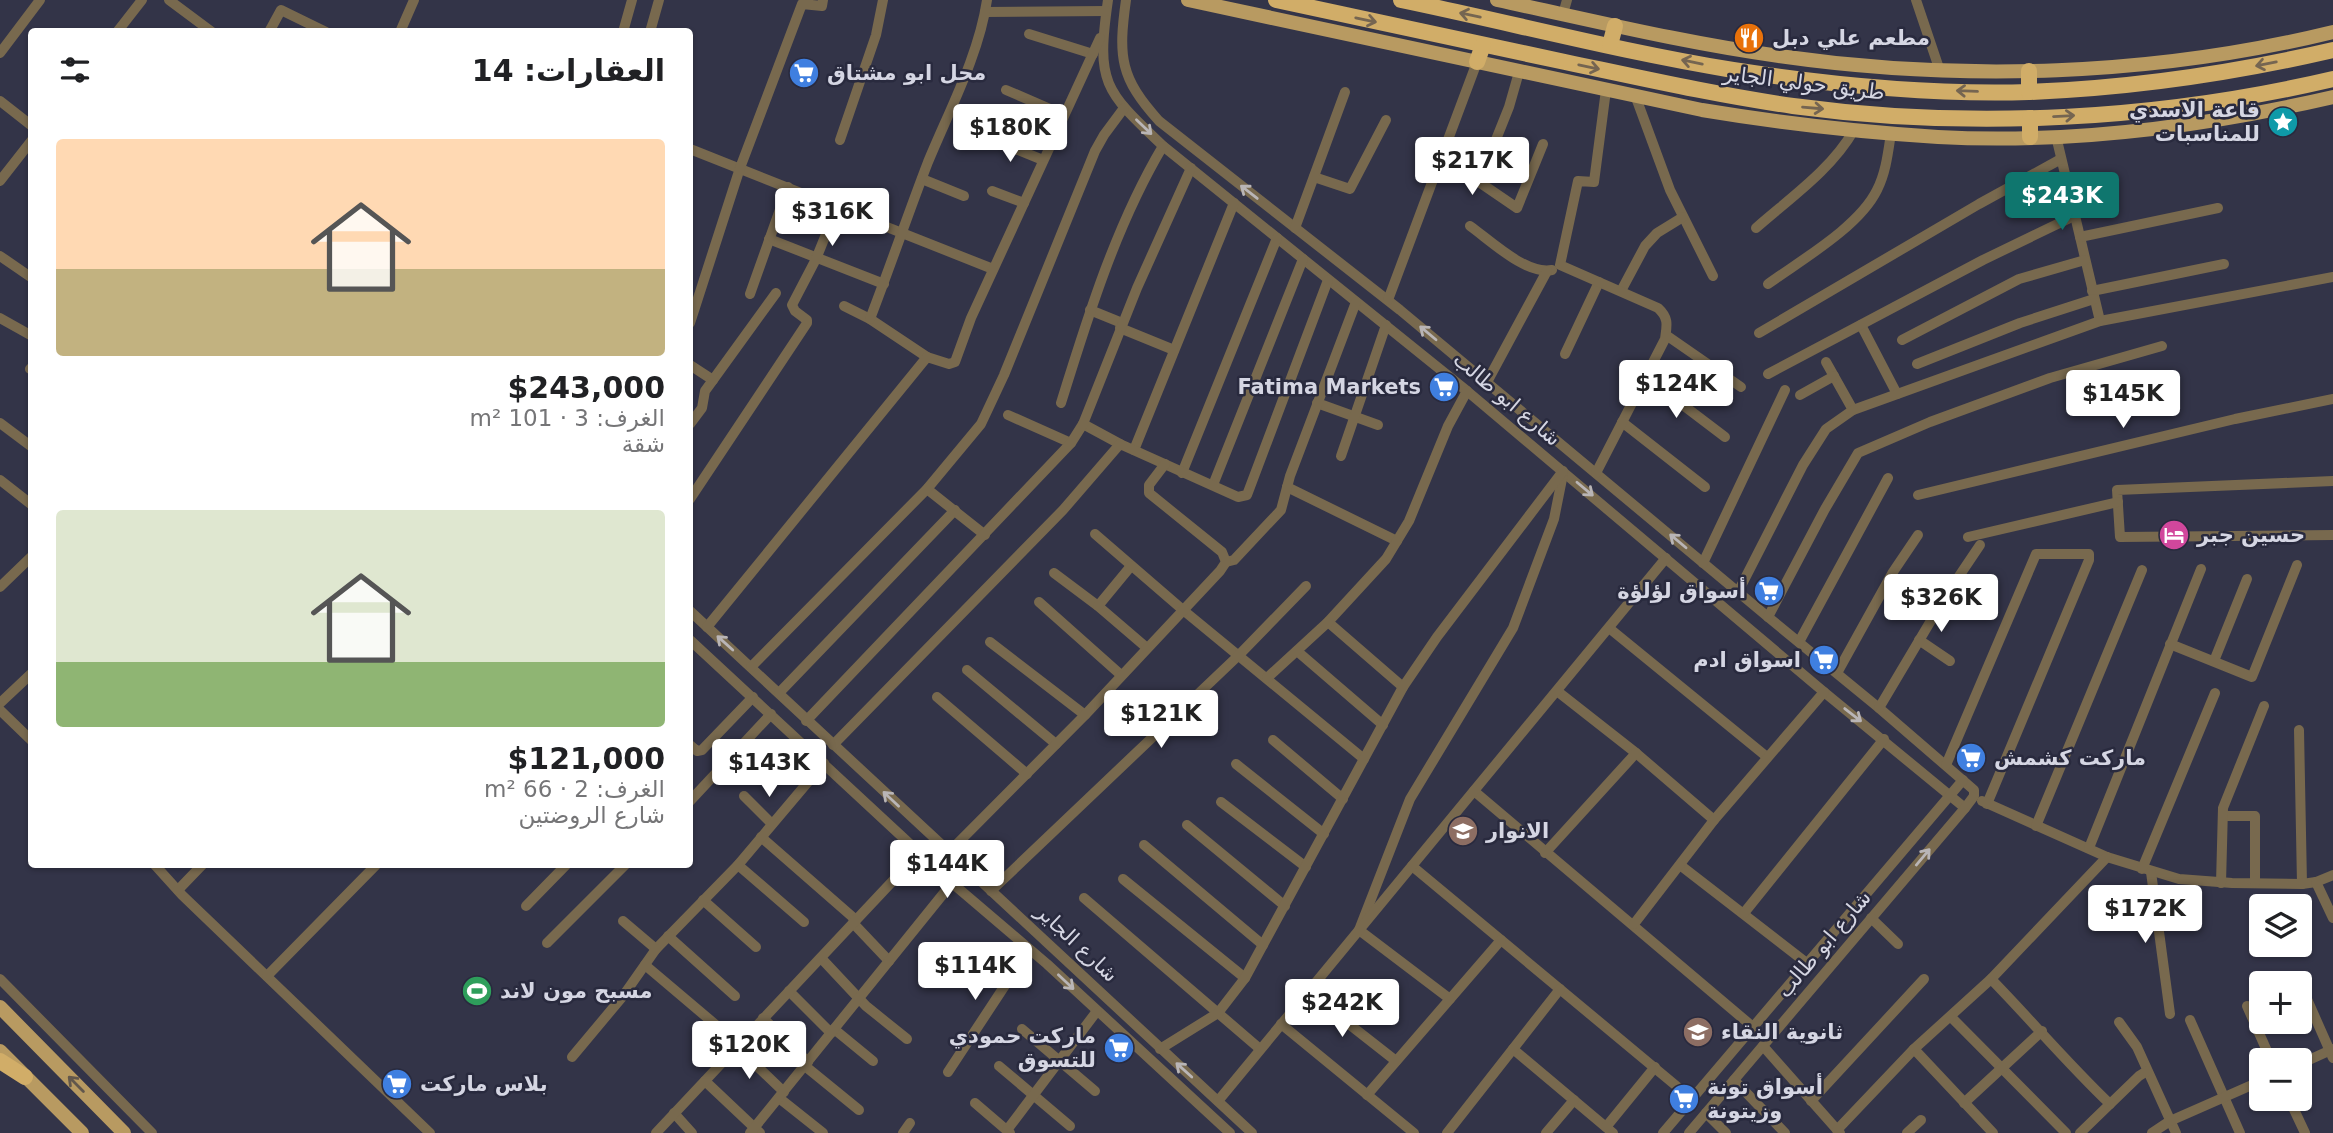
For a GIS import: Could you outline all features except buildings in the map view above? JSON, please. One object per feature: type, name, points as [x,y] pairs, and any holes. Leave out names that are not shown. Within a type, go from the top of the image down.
[{"type":"highway","name":"طريق حولي الجاير","points":[[1276,0],[1700,91],[1795,106],[1855,112],[2029,118],[2120,112],[2216,101],[2333,79]]},
{"type":"highway","name":"طريق حولي الجاير","points":[[1401,0],[1734,70],[1914,89],[2029,92],[2172,79],[2333,50]]},
{"type":"highway","points":[[1610,45],[1615,26]]},
{"type":"highway","points":[[1477,62],[1483,45]]},
{"type":"highway","points":[[2029,71],[2029,92]]},
{"type":"highway","points":[[1855,112],[1864,99],[1859,84]]},
{"type":"highway","points":[[1911,116],[1906,110],[1905,102],[1914,89]]},
{"type":"highway","points":[[2029,118],[2030,137]]},
{"type":"highway","points":[[0,1061],[24,1077]]},
{"type":"main road","points":[[1188,0],[1702,110],[1854,130],[1941,137],[2056,136],[2144,129],[2246,114],[2333,97]]},
{"type":"main road","points":[[1497,0],[1565,7],[1615,26],[1780,57],[1940,71],[2029,71],[2182,59],[2248,50],[2333,32]]},
{"type":"main road","points":[[0,1007],[124,1133]]},
{"type":"main road","points":[[0,1051],[82,1133]]},
{"type":"street","points":[[1,50],[40,0]]},
{"type":"street","points":[[124,28],[142,0]]},
{"type":"street","points":[[169,0],[207,28]]},
{"type":"street","points":[[402,28],[414,0]]},
{"type":"street","points":[[624,28],[632,0]]},
{"type":"street","points":[[651,28],[659,0]]},
{"type":"street","points":[[694,296],[802,4],[822,6],[823,0]]},
{"type":"street","points":[[840,140],[876,36],[883,0]]},
{"type":"street","points":[[870,319],[922,179],[965,75],[987,0]]},
{"type":"street","points":[[1916,0],[1940,71]]},
{"type":"street","points":[[985,12],[1126,3]]},
{"type":"street","name":"شارع ابو طالب","points":[[1126,3],[1122,53],[1130,81],[1143,103],[1159,121],[1388,300],[1973,788],[1973,797],[1965,808],[1689,1133]]},
{"type":"street","name":"شارع ابو طالب","points":[[1107,5],[1102,52],[1105,75],[1114,95],[1124,108],[1163,146],[1517,432],[1824,692],[1950,794]]},
{"type":"street","points":[[271,28],[281,10],[319,28]]},
{"type":"street","points":[[844,306],[870,319],[927,357],[949,364],[955,362],[971,318],[1104,30]]},
{"type":"street","points":[[1029,34],[1093,54]]},
{"type":"street","points":[[1388,300],[1477,62]]},
{"type":"street","points":[[1520,72],[1510,107],[1479,182],[1517,208],[1543,144]]},
{"type":"street","points":[[1006,90],[1064,115]]},
{"type":"street","points":[[1560,265],[1578,181],[1594,182],[1606,90]]},
{"type":"street","points":[[1295,228],[1345,92]]},
{"type":"street","points":[[1635,95],[1670,190],[1713,276]]},
{"type":"street","points":[[0,101],[28,123]]},
{"type":"street","points":[[751,667],[927,489],[981,424],[1004,375],[1095,151],[1124,108]]},
{"type":"street","points":[[1314,177],[1350,189],[1386,120]]},
{"type":"street","points":[[1756,229],[1826,166],[1844,147],[1854,130]]},
{"type":"street","points":[[1768,284],[1853,222],[1869,206],[1885,171],[1891,133]]},
{"type":"street","points":[[2056,136],[2100,321]]},
{"type":"street","points":[[988,138],[1043,160]]},
{"type":"street","points":[[0,181],[28,146]]},
{"type":"street","points":[[1061,403],[1090,310],[1145,177],[1163,146]]},
{"type":"street","points":[[693,150],[993,269]]},
{"type":"street","points":[[1759,333],[2061,159]]},
{"type":"street","points":[[806,721],[1070,443],[1083,424],[1121,326],[1191,168]]},
{"type":"street","points":[[922,179],[964,196]]},
{"type":"street","points":[[750,294],[788,187]]},
{"type":"street","points":[[992,191],[1024,203]]},
{"type":"street","points":[[1134,450],[1234,203]]},
{"type":"street","points":[[693,494],[807,323],[807,320],[794,312],[792,305],[816,259],[837,207]]},
{"type":"street","points":[[2080,237],[2218,208]]},
{"type":"street","points":[[1769,374],[1983,260],[2074,216]]},
{"type":"street","points":[[1620,291],[1645,246],[1657,233],[1683,217]]},
{"type":"street","points":[[1470,226],[1525,266],[1547,271]]},
{"type":"street","points":[[1182,472],[1277,238]]},
{"type":"street","points":[[769,239],[884,284]]},
{"type":"street","points":[[0,256],[28,275]]},
{"type":"street","points":[[1213,485],[1303,259]]},
{"type":"street","points":[[1902,340],[2019,279],[2085,260]]},
{"type":"street","points":[[1917,364],[2093,295],[2224,264]]},
{"type":"street","points":[[1487,382],[1547,271],[1560,265],[1666,314],[1668,323],[1665,335],[1596,473]]},
{"type":"street","points":[[1738,592],[1814,447],[1826,429],[1853,411],[2100,321],[2333,277]]},
{"type":"street","points":[[1083,424],[1182,472],[1238,496],[1247,495],[1328,280]]},
{"type":"street","points":[[1565,354],[1599,282]]},
{"type":"street","points":[[693,420],[702,408],[705,391],[776,293]]},
{"type":"street","points":[[948,853],[1085,715],[1226,562],[1234,560],[1281,510],[1317,403],[1356,302]]},
{"type":"street","points":[[1090,310],[1174,350]]},
{"type":"street","points":[[0,317],[28,334]]},
{"type":"street","points":[[1861,325],[1897,394]]},
{"type":"street","points":[[1341,456],[1386,326]]},
{"type":"street","points":[[1665,335],[1741,387]]},
{"type":"street","points":[[1768,617],[1858,453],[1930,422],[2049,378],[2162,346]]},
{"type":"street","points":[[707,626],[927,357]]},
{"type":"street","points":[[1826,362],[1853,411]]},
{"type":"street","points":[[693,367],[713,380]]},
{"type":"street","points":[[1800,395],[1834,376]]},
{"type":"street","points":[[1646,377],[1725,437]]},
{"type":"street","points":[[1703,563],[1785,390]]},
{"type":"street","points":[[1267,678],[1328,622],[1385,559],[1409,522],[1448,426],[1467,391]]},
{"type":"street","points":[[1918,495],[2235,419],[2333,400]]},
{"type":"street","points":[[1317,403],[1378,425]]},
{"type":"street","points":[[1008,415],[1070,443]]},
{"type":"street","points":[[1517,432],[1529,417]]},
{"type":"street","points":[[1622,422],[1704,487]]},
{"type":"street","points":[[0,423],[28,444]]},
{"type":"street","points":[[833,746],[1063,510],[1120,444]]},
{"type":"street","points":[[1165,464],[1149,485],[1149,494],[1222,552],[1226,562]]},
{"type":"street","points":[[1160,1049],[1218,1013],[1245,978],[1403,687],[1437,637],[1563,471]]},
{"type":"street","points":[[1359,930],[1409,799],[1513,628],[1554,519],[1563,471]]},
{"type":"street","points":[[1799,642],[1888,478]]},
{"type":"street","points":[[0,480],[28,502]]},
{"type":"street","points":[[2333,481],[2117,490],[2120,537],[2333,535]]},
{"type":"street","points":[[1287,487],[1397,541]]},
{"type":"street","points":[[927,489],[985,535]]},
{"type":"street","points":[[1968,537],[2118,502]]},
{"type":"street","points":[[779,693],[955,510]]},
{"type":"street","points":[[1094,534],[1364,759]]},
{"type":"street","points":[[1837,673],[1893,572],[1918,535]]},
{"type":"street","points":[[1879,708],[1980,545]]},
{"type":"street","points":[[1946,765],[2036,554],[2089,554],[2089,560],[1987,804]]},
{"type":"street","points":[[1218,1101],[1666,558]]},
{"type":"street","points":[[0,587],[28,560]]},
{"type":"street","points":[[2171,644],[2252,677],[2297,565]]},
{"type":"street","points":[[1098,606],[1131,566]]},
{"type":"street","points":[[2089,848],[2201,569]]},
{"type":"street","points":[[2036,826],[2142,570]]},
{"type":"street","points":[[1054,573],[1147,648]]},
{"type":"street","points":[[2214,661],[2247,579]]},
{"type":"street","points":[[991,891],[1239,654],[1306,586]]},
{"type":"street","points":[[1039,602],[1121,675]]},
{"type":"street","name":"شارع الجاير","points":[[693,614],[1252,1133]]},
{"type":"street","points":[[1328,622],[1403,687]]},
{"type":"street","points":[[1609,628],[1767,757]]},
{"type":"street","points":[[1919,640],[1950,661]]},
{"type":"street","points":[[990,642],[1085,715]]},
{"type":"street","name":"شارع الجاير","points":[[693,643],[952,883],[1047,964],[1222,1130]]},
{"type":"street","points":[[1297,650],[1383,725]]},
{"type":"street","points":[[967,670],[1056,744]]},
{"type":"street","points":[[0,703],[28,677]]},
{"type":"street","points":[[1557,691],[1636,753],[1714,820]]},
{"type":"street","points":[[1634,924],[1714,820],[1824,692]]},
{"type":"street","points":[[2171,1014],[2146,870],[2216,693]]},
{"type":"street","points":[[937,696],[1027,774]]},
{"type":"street","points":[[693,748],[696,751],[702,750],[752,697]]},
{"type":"street","points":[[2221,883],[2223,808],[2264,705]]},
{"type":"street","points":[[0,710],[28,737]]},
{"type":"street","points":[[693,798],[771,714]]},
{"type":"street","points":[[2299,730],[2302,884]]},
{"type":"street","points":[[1744,913],[1884,739]]},
{"type":"street","points":[[1273,740],[1343,799]]},
{"type":"street","points":[[1545,853],[1636,753]]},
{"type":"street","points":[[572,1057],[623,996],[656,949],[738,865],[824,763]]},
{"type":"street","points":[[1236,764],[1324,834]]},
{"type":"street","name":"شارع ابو طالب","points":[[1663,1133],[1963,780]]},
{"type":"street","points":[[1474,791],[1753,1027]]},
{"type":"street","points":[[1950,794],[1965,808]]},
{"type":"street","points":[[744,796],[772,824]]},
{"type":"street","points":[[1973,797],[2107,857],[2179,879],[2221,883],[2302,884],[2333,875]]},
{"type":"street","points":[[1221,802],[1306,867]]},
{"type":"street","points":[[2223,816],[2255,816],[2255,883]]},
{"type":"street","points":[[1187,825],[1285,906]]},
{"type":"street","points":[[761,837],[855,921],[889,961]]},
{"type":"street","points":[[1144,845],[1264,945]]},
{"type":"street","points":[[656,1133],[919,853]]},
{"type":"street","points":[[1763,1046],[1838,1131],[1914,1049],[1991,979],[2107,857]]},
{"type":"street","points":[[738,865],[804,922]]},
{"type":"street","points":[[1679,865],[1804,961]]},
{"type":"street","points":[[1412,866],[1692,1099]]},
{"type":"street","points":[[157,868],[430,1133]]},
{"type":"street","points":[[178,890],[199,868]]},
{"type":"street","points":[[267,976],[373,868]]},
{"type":"street","points":[[526,906],[563,868]]},
{"type":"street","points":[[547,943],[622,868]]},
{"type":"street","points":[[1884,873],[1899,886]]},
{"type":"street","points":[[1123,879],[1245,978]]},
{"type":"street","points":[[2316,882],[2333,918]]},
{"type":"street","points":[[705,1081],[755,1131],[952,883]]},
{"type":"street","points":[[1084,898],[1260,1049]]},
{"type":"street","points":[[703,900],[756,947]]},
{"type":"street","points":[[1871,918],[1898,944]]},
{"type":"street","points":[[623,921],[656,949]]},
{"type":"street","points":[[1359,930],[1450,999]]},
{"type":"street","points":[[668,936],[735,996]]},
{"type":"street","points":[[1367,1095],[1501,940]]},
{"type":"street","points":[[948,1072],[1029,948]]},
{"type":"street","points":[[1047,964],[1058,950]]},
{"type":"street","points":[[821,958],[866,1006],[907,1039]]},
{"type":"street","points":[[645,965],[723,1031]]},
{"type":"street","points":[[0,979],[152,1133]]},
{"type":"street","points":[[1811,1101],[1924,979]]},
{"type":"street","points":[[1991,979],[2042,1031],[2078,1074],[2110,1104]]},
{"type":"street","points":[[1447,1133],[1560,989]]},
{"type":"street","points":[[789,991],[833,1031],[873,1061]]},
{"type":"street","points":[[1308,992],[1396,1061]]},
{"type":"street","points":[[2247,1006],[2266,1048]]},
{"type":"street","points":[[2312,1010],[2332,1053],[2312,1060]]},
{"type":"street","points":[[975,1103],[1009,1131],[1097,1011]]},
{"type":"street","points":[[1951,1017],[2066,1133]]},
{"type":"street","points":[[763,1018],[806,1064],[859,1110]]},
{"type":"street","points":[[2190,1020],[2240,1133]]},
{"type":"street","points":[[2119,1022],[2137,1047],[2176,1133]]},
{"type":"street","points":[[1281,1024],[1414,1133]]},
{"type":"street","points":[[1022,1029],[1095,1091]]},
{"type":"street","points":[[1964,1103],[2042,1031]]},
{"type":"street","points":[[737,1047],[781,1095],[823,1133]]},
{"type":"street","points":[[1513,1049],[1609,1130],[1655,1067]]},
{"type":"street","points":[[1914,1049],[1993,1133]]},
{"type":"street","points":[[999,1066],[1070,1126]]},
{"type":"street","points":[[2080,1133],[2147,1071]]},
{"type":"street","points":[[1734,1080],[1785,1133]]},
{"type":"street","points":[[2152,1133],[2171,1121],[2249,1086]]},
{"type":"street","points":[[1546,1133],[1574,1100]]},
{"type":"street","points":[[2295,1111],[2305,1133]]},
{"type":"street","points":[[1706,1112],[1726,1133]]},
{"type":"street","points":[[674,1113],[692,1133]]},
{"type":"street","points":[[1907,1133],[1921,1120]]},
{"type":"street","points":[[903,1133],[910,1123]]},
{"type":"place","name":"مطعم علي دبل","points":[[1749,38]]},
{"type":"place","name":"محل ابو مشتاق","points":[[804,73]]},
{"type":"place","name":"قاعة الاسدي للمناسبات","points":[[2283,122]]},
{"type":"place","name":"Fatima Markets","points":[[1444,387]]},
{"type":"place","name":"حسين جبر","points":[[2174,535]]},
{"type":"place","name":"أسواق لؤلؤة","points":[[1769,591]]},
{"type":"place","name":"اسواق ادم","points":[[1824,660]]},
{"type":"place","name":"ماركت كشمش","points":[[1971,758]]},
{"type":"place","name":"الانوار","points":[[1463,831]]},
{"type":"place","name":"مسبح مون لاند","points":[[477,991]]},
{"type":"place","name":"ثانوية النقاء","points":[[1698,1032]]},
{"type":"place","name":"ماركت حمودي للتسوق","points":[[1119,1048]]},
{"type":"place","name":"بلاس ماركت","points":[[397,1084]]},
{"type":"place","name":"أسواق تونة وزيتونة","points":[[1684,1099]]}]
